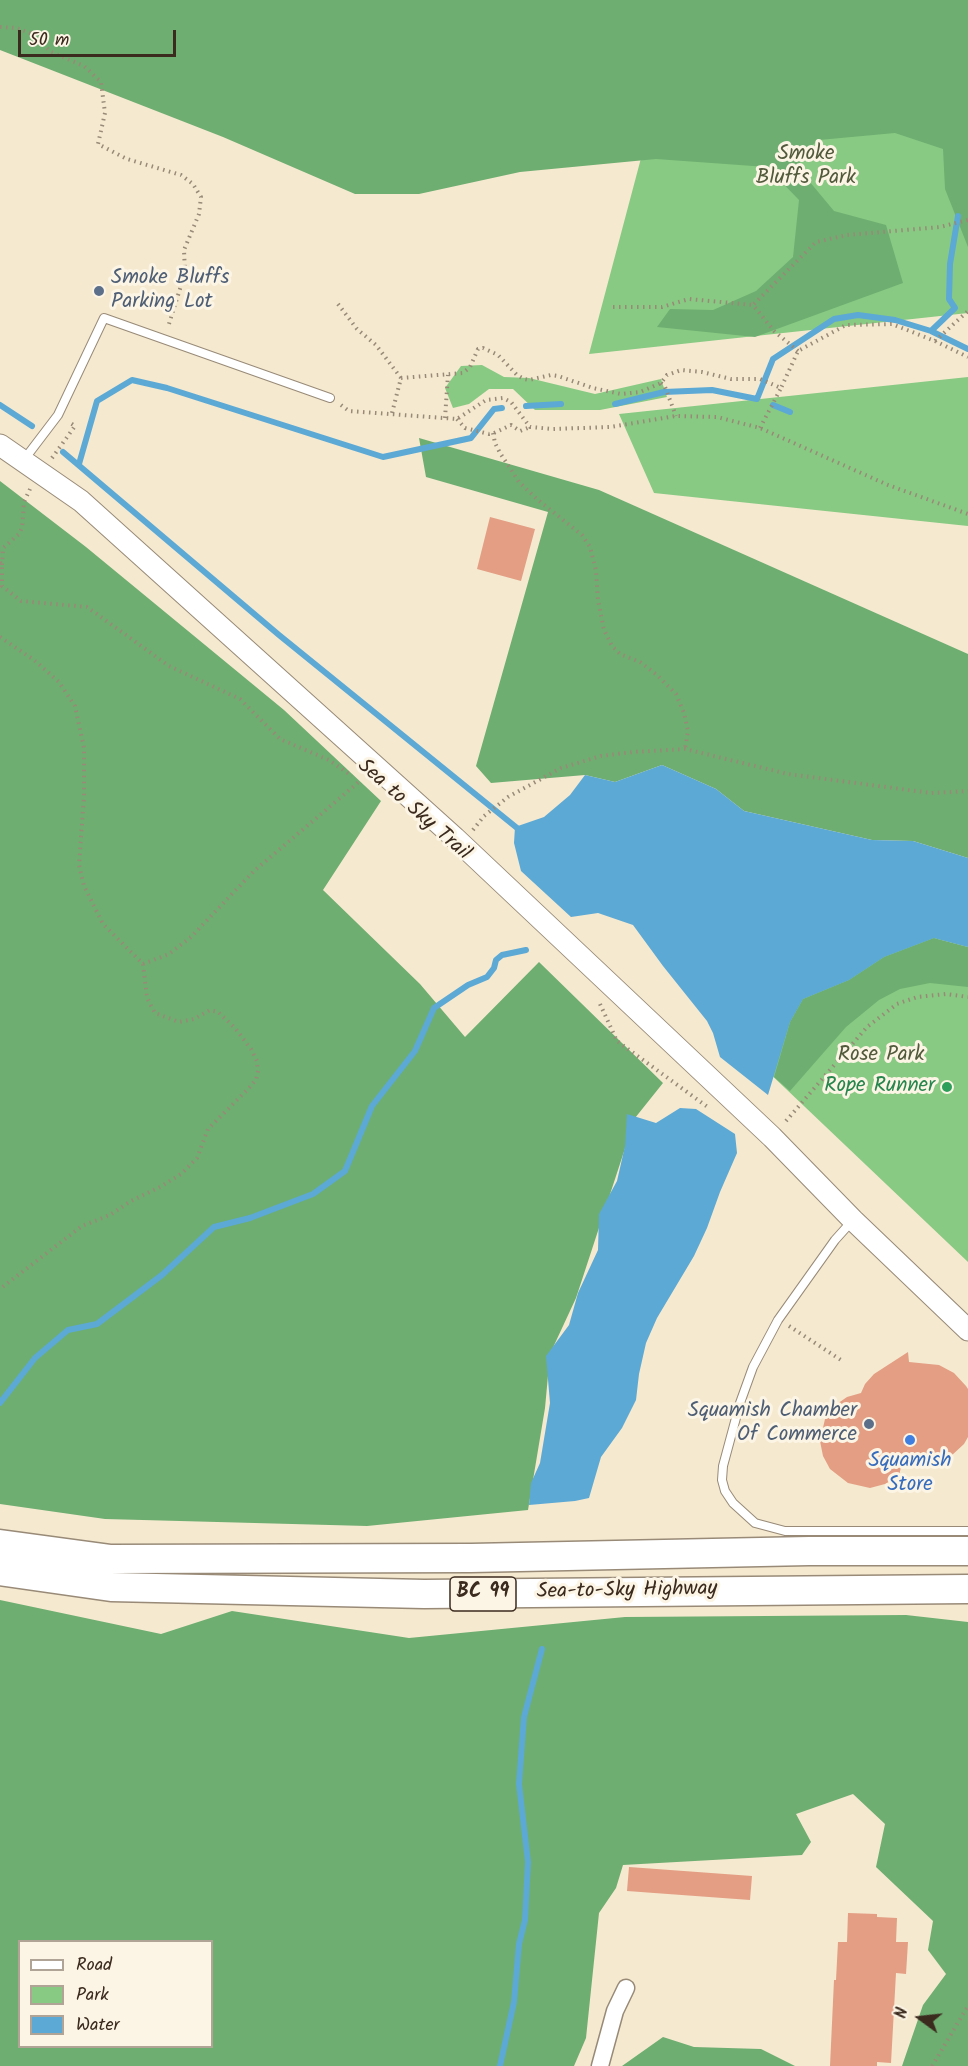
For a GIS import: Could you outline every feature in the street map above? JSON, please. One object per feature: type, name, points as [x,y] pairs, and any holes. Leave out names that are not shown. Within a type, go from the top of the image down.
[{"type":"highway","name":"Sea-to-Sky Highway","points":[[0,1544],[111,1559],[471,1558],[797,1551],[968,1551]]},
{"type":"highway","name":"Sea-to-Sky Highway","points":[[0,1571],[111,1587],[424,1594],[968,1589]]},
{"type":"street","points":[[0,445],[81,501],[461,844],[772,1137],[853,1220],[968,1330]]},
{"type":"street","points":[[600,2066],[615,2011],[626,1988]]},
{"type":"lane","points":[[23,461],[58,415],[104,318],[330,398]]},
{"type":"lane","points":[[853,1220],[835,1240],[778,1320],[753,1367],[740,1403],[723,1466],[722,1480],[733,1503],[756,1523],[785,1531],[968,1531]]},
{"type":"path","points":[[0,27],[16,28],[33,34],[51,52],[84,66],[101,82],[105,113],[98,144],[127,159],[181,175],[193,184],[201,197],[199,214],[184,250],[185,273],[164,339]]},
{"type":"path","points":[[753,304],[816,242],[847,235],[940,227],[968,220]]},
{"type":"path","points":[[613,307],[662,307],[689,299],[753,304],[774,331],[798,351]]},
{"type":"path","points":[[338,304],[357,329],[376,345],[401,378]]},
{"type":"path","points":[[935,341],[968,311]]},
{"type":"path","points":[[760,428],[798,351],[846,325],[892,324],[968,357]]},
{"type":"path","points":[[401,378],[463,373],[470,366],[478,349],[483,348],[498,355],[517,375],[529,380],[551,375],[558,376],[593,388],[621,394],[640,392],[661,383],[667,375],[681,370],[731,379],[760,379],[781,388]]},
{"type":"path","points":[[445,418],[448,375]]},
{"type":"path","points":[[392,413],[401,378]]},
{"type":"path","points":[[661,383],[665,387],[675,413]]},
{"type":"path","points":[[330,398],[349,411],[457,419],[469,430],[491,434],[511,425],[520,431],[530,427],[610,428],[675,413],[717,417],[760,428],[888,485],[968,514]]},
{"type":"path","points":[[457,419],[486,400],[503,398],[511,402],[530,427]]},
{"type":"path","points":[[49,462],[75,426],[58,415]]},
{"type":"path","points":[[491,434],[519,482],[582,535],[590,547],[596,570],[598,600],[604,630],[612,646],[620,654],[640,662],[676,693],[688,731],[685,749]]},
{"type":"path","points":[[1,565],[3,549],[20,534],[24,502],[33,484]]},
{"type":"path","name":"Sea to Sky Trail","points":[[1,565],[2,586],[21,601],[87,607],[169,666],[240,699],[280,739],[329,760],[360,781],[254,871],[191,937],[169,954],[143,964]]},
{"type":"path","points":[[0,637],[34,660],[59,682],[75,706],[84,747],[84,796],[79,866],[84,886],[104,924],[143,964],[147,998],[155,1013],[179,1022],[214,1010],[235,1028],[257,1061],[256,1080],[208,1129],[197,1158],[181,1174],[110,1215],[82,1226],[0,1289]]},
{"type":"path","points":[[461,844],[484,816],[508,797],[561,768],[601,756],[633,752],[685,749],[788,774],[931,793],[968,791]]},
{"type":"path","points":[[786,1121],[867,1027],[897,1004],[917,997],[946,994],[968,997]]},
{"type":"path","points":[[594,998],[600,1004],[617,1041],[713,1112]]},
{"type":"path","points":[[778,1320],[842,1359]]},
{"type":"path","points":[[932,2066],[968,2006]]},
{"type":"green space","points":[[0,0],[968,0],[968,247],[945,189],[943,149],[895,133],[819,140],[798,156],[804,175],[834,211],[886,225],[903,283],[755,337],[657,327],[670,309],[713,310],[756,291],[793,257],[799,200],[767,167],[656,159],[520,172],[419,194],[355,194],[223,137],[0,50]]},
{"type":"green space","name":"Smoke Bluffs Park","points":[[683,0],[968,0],[968,313],[589,354]]},
{"type":"green space","points":[[482,365],[504,377],[529,378],[595,394],[661,379],[667,397],[600,410],[535,410],[513,389],[489,389],[469,404],[453,408],[445,388],[461,366]]},
{"type":"green space","points":[[968,377],[968,526],[654,493],[619,414]]},
{"type":"green space","points":[[419,438],[599,490],[968,654],[968,858],[913,841],[872,840],[744,811],[716,789],[662,765],[615,782],[585,775],[491,783],[476,766],[548,512],[426,477]]},
{"type":"green space","points":[[0,481],[86,547],[284,710],[381,801],[323,890],[420,984],[465,1037],[539,962],[663,1083],[635,1118],[576,1298],[550,1354],[545,1408],[528,1510],[367,1526],[105,1519],[0,1504]]},
{"type":"green space","name":"Rose Park","points":[[930,922],[968,947],[934,938],[968,955],[968,1262],[764,1068],[803,989]]},
{"type":"green space","points":[[934,938],[968,947],[968,987],[930,983],[900,989],[879,1000],[846,1027],[790,1091],[774,1077],[790,1022],[803,999],[849,980],[884,957]]},
{"type":"green space","points":[[0,1600],[161,1634],[232,1611],[409,1638],[625,1617],[906,1615],[968,1622],[968,2066],[902,2066],[923,2005],[946,1974],[928,1950],[933,1921],[876,1867],[885,1824],[853,1794],[796,1814],[811,1842],[802,1855],[623,1865],[616,1888],[599,1913],[586,2038],[574,2066],[0,2066]]},
{"type":"green space","points":[[663,2037],[694,2047],[761,2049],[795,2066],[622,2066]]},
{"type":"water","points":[[662,765],[716,789],[744,811],[872,840],[913,841],[968,858],[968,947],[934,938],[884,957],[849,980],[803,999],[790,1022],[768,1095],[720,1057],[707,1021],[633,925],[598,913],[571,917],[521,871],[514,843],[515,827],[544,817],[570,795],[585,775],[615,782]]},
{"type":"water","points":[[680,1108],[696,1109],[735,1134],[737,1153],[694,1256],[657,1318],[646,1343],[636,1400],[622,1428],[601,1457],[589,1498],[529,1505],[531,1483],[540,1463],[550,1403],[546,1356],[569,1325],[578,1293],[598,1250],[599,1214],[617,1181],[625,1146],[627,1114],[656,1123]]},
{"type":"building","points":[[490,517],[535,529],[521,581],[477,569]]},
{"type":"building","points":[[908,1352],[909,1362],[939,1365],[954,1373],[966,1386],[968,1389],[968,1437],[951,1456],[934,1463],[901,1467],[899,1476],[885,1484],[870,1488],[848,1483],[830,1469],[823,1456],[820,1441],[825,1419],[834,1406],[847,1397],[861,1393],[874,1374]]},
{"type":"building","points":[[629,1867],[752,1876],[750,1900],[627,1891]]},
{"type":"building","points":[[848,1913],[877,1914],[877,1917],[897,1918],[896,1942],[908,1942],[906,1974],[896,1973],[891,2063],[877,2062],[877,2066],[830,2066],[838,1942],[847,1942]]},
{"type":"waterway","points":[[931,331],[955,308],[949,299],[950,264],[958,216]]},
{"type":"waterway","points":[[615,404],[664,392],[712,390],[757,399],[773,359],[834,319],[858,315],[895,320],[931,331],[968,349]]},
{"type":"waterway","points":[[79,464],[97,401],[132,380],[167,388],[383,457],[471,438],[494,409],[502,408]]},
{"type":"waterway","points":[[526,406],[561,404]]},
{"type":"waterway","points":[[0,405],[32,426]]},
{"type":"waterway","points":[[773,405],[790,412]]},
{"type":"waterway","points":[[63,452],[279,635],[522,832]]},
{"type":"waterway","points":[[0,1403],[35,1358],[68,1330],[97,1324],[162,1275],[214,1227],[250,1218],[313,1194],[345,1171],[372,1106],[415,1051],[434,1008],[468,985],[487,977],[494,968],[496,960],[502,955],[526,950]]},
{"type":"waterway","points":[[500,2066],[514,2002],[519,1944],[525,1920],[528,1862],[519,1784],[524,1717],[542,1649]]},
{"type":"place","name":"Smoke Bluffs Parking Lot","points":[[99,291]]},
{"type":"place","name":"Rope Runner","points":[[947,1087]]},
{"type":"place","name":"Squamish Chamber Of Commerce","points":[[869,1424]]},
{"type":"place","name":"Squamish Store","points":[[910,1440]]}]
